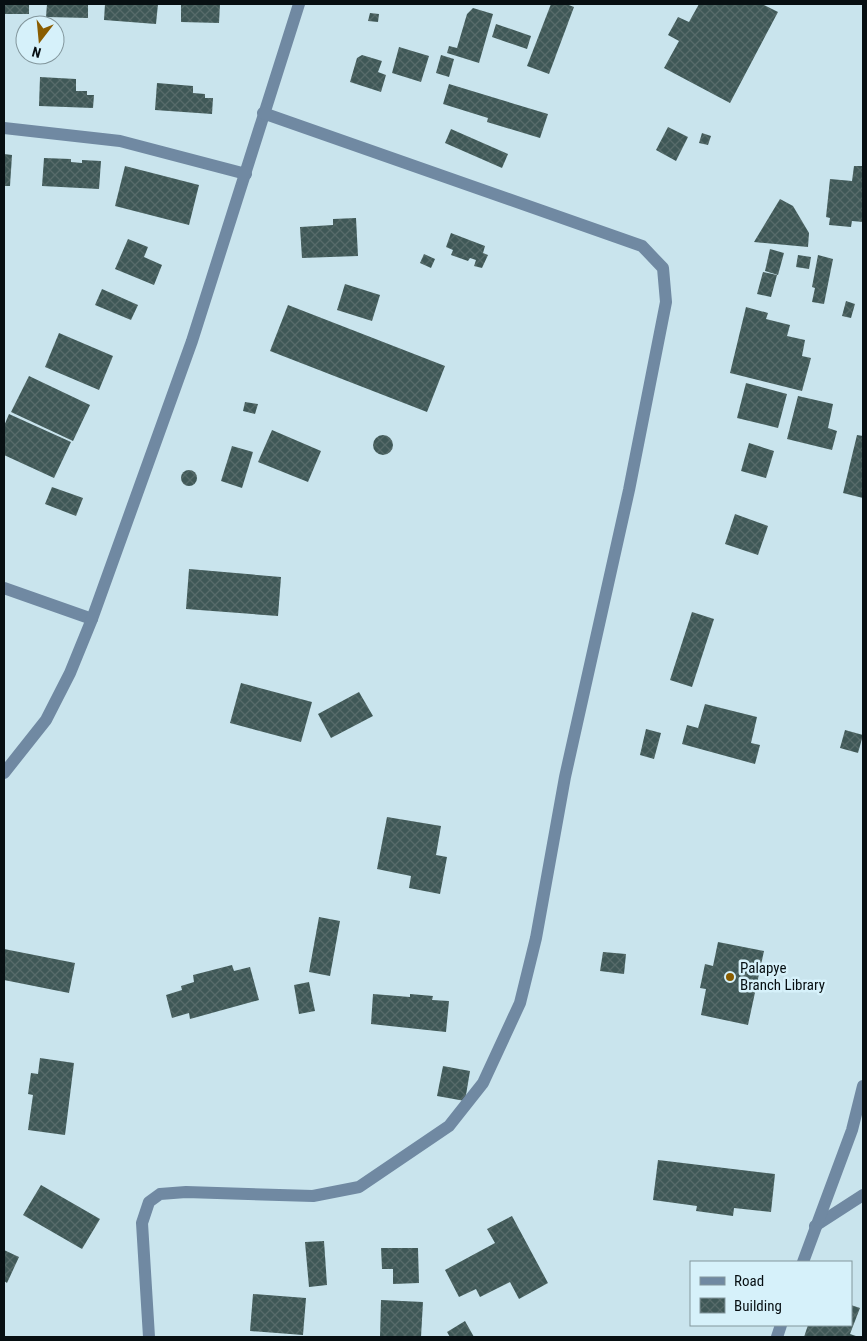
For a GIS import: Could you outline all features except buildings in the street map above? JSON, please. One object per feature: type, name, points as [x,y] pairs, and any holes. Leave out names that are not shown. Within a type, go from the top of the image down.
[{"type":"street","points":[[4,773],[46,720],[70,673],[92,619],[192,341],[299,4]]},
{"type":"street","points":[[149,1337],[142,1222],[149,1202],[160,1194],[186,1192],[313,1196],[360,1187],[449,1126],[483,1083],[520,1003],[536,938],[565,777],[629,490],[666,302],[663,268],[642,246],[264,113]]},
{"type":"street","points":[[4,128],[120,141],[246,174]]},
{"type":"street","points":[[4,588],[92,619]]},
{"type":"street","points":[[803,1261],[852,1130],[863,1086]]},
{"type":"street","points":[[815,1226],[863,1195]]},
{"type":"place","name":"Palapye Branch Library","points":[[730,977]]}]
